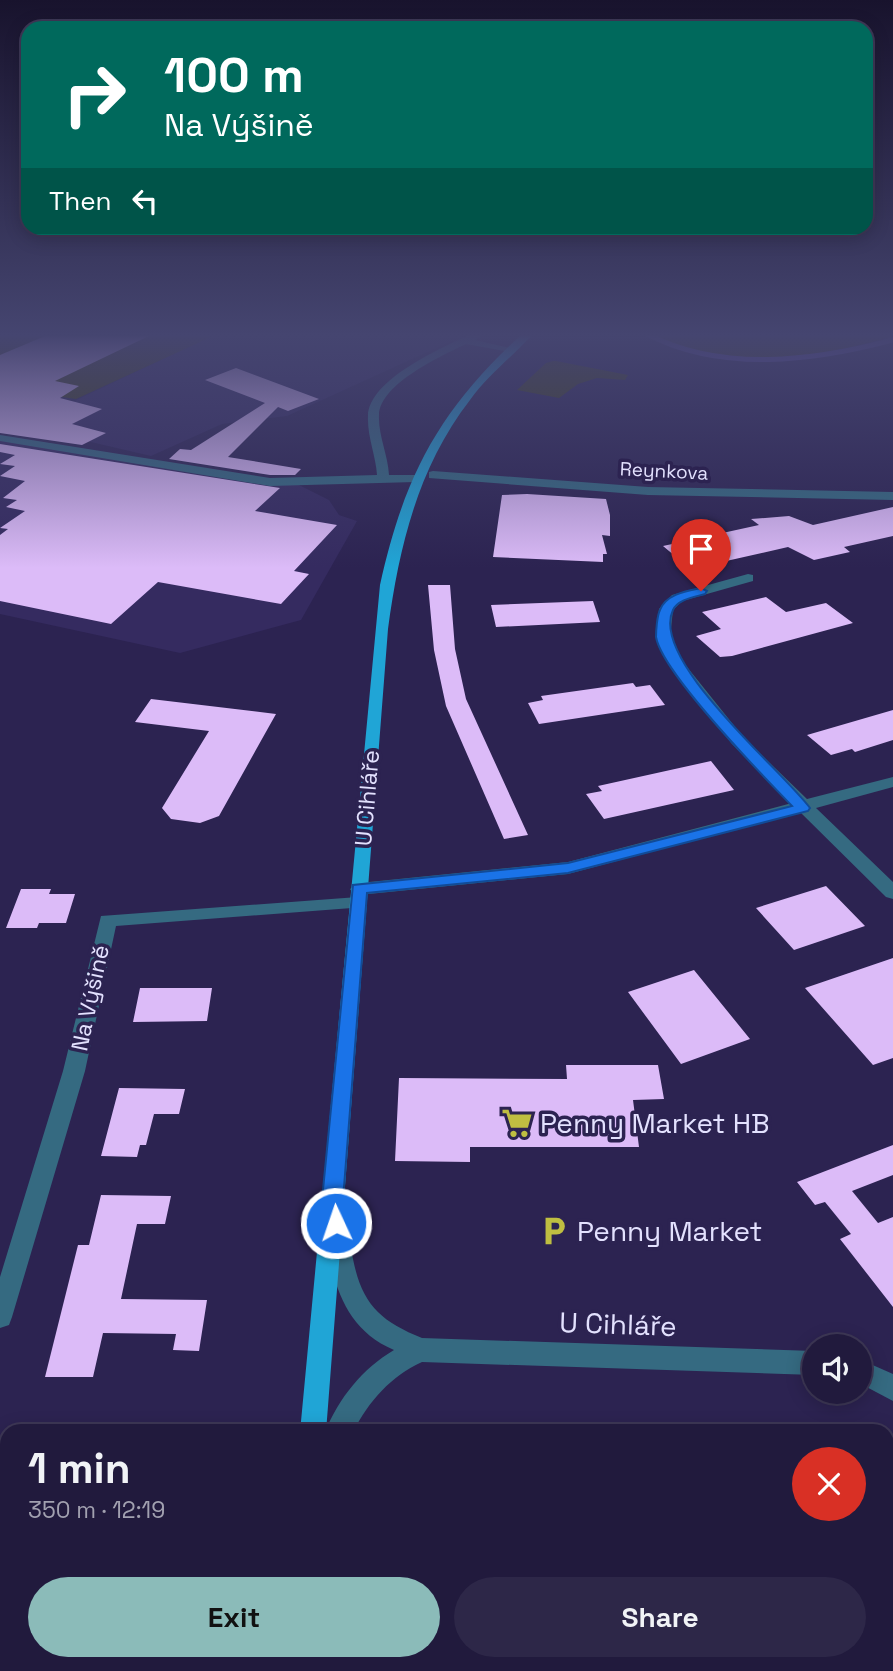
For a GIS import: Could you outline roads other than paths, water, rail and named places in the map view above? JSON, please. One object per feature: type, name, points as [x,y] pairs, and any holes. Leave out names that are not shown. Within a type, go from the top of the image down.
[{"type":"main road","name":"U Cihláře","points":[[314,1424],[385,593],[398,526],[415,478],[454,412]]},
{"type":"street","points":[[374,412],[383,457],[383,477]]},
{"type":"street","points":[[0,438],[270,482],[415,478]]},
{"type":"street","name":"Reynkova","points":[[433,475],[648,491],[893,496]]},
{"type":"street","points":[[748,578],[677,598],[666,610],[663,637],[672,658],[710,709],[802,808],[893,893]]},
{"type":"street","name":"Na Výšině","points":[[0,1317],[74,1070],[107,920],[358,896],[568,868],[893,782]]},
{"type":"street","points":[[332,1200],[344,1278],[353,1302],[365,1319],[381,1333],[421,1350]]},
{"type":"street","points":[[342,1424],[351,1407],[380,1371],[421,1350]]},
{"type":"street","name":"U Cihláře","points":[[421,1350],[802,1363]]},
{"type":"street","points":[[872,1375],[893,1390]]},
{"type":"place","name":"Penny Market HB","points":[[517,1123]]},
{"type":"place","name":"Penny Market","points":[[554,1231]]}]
